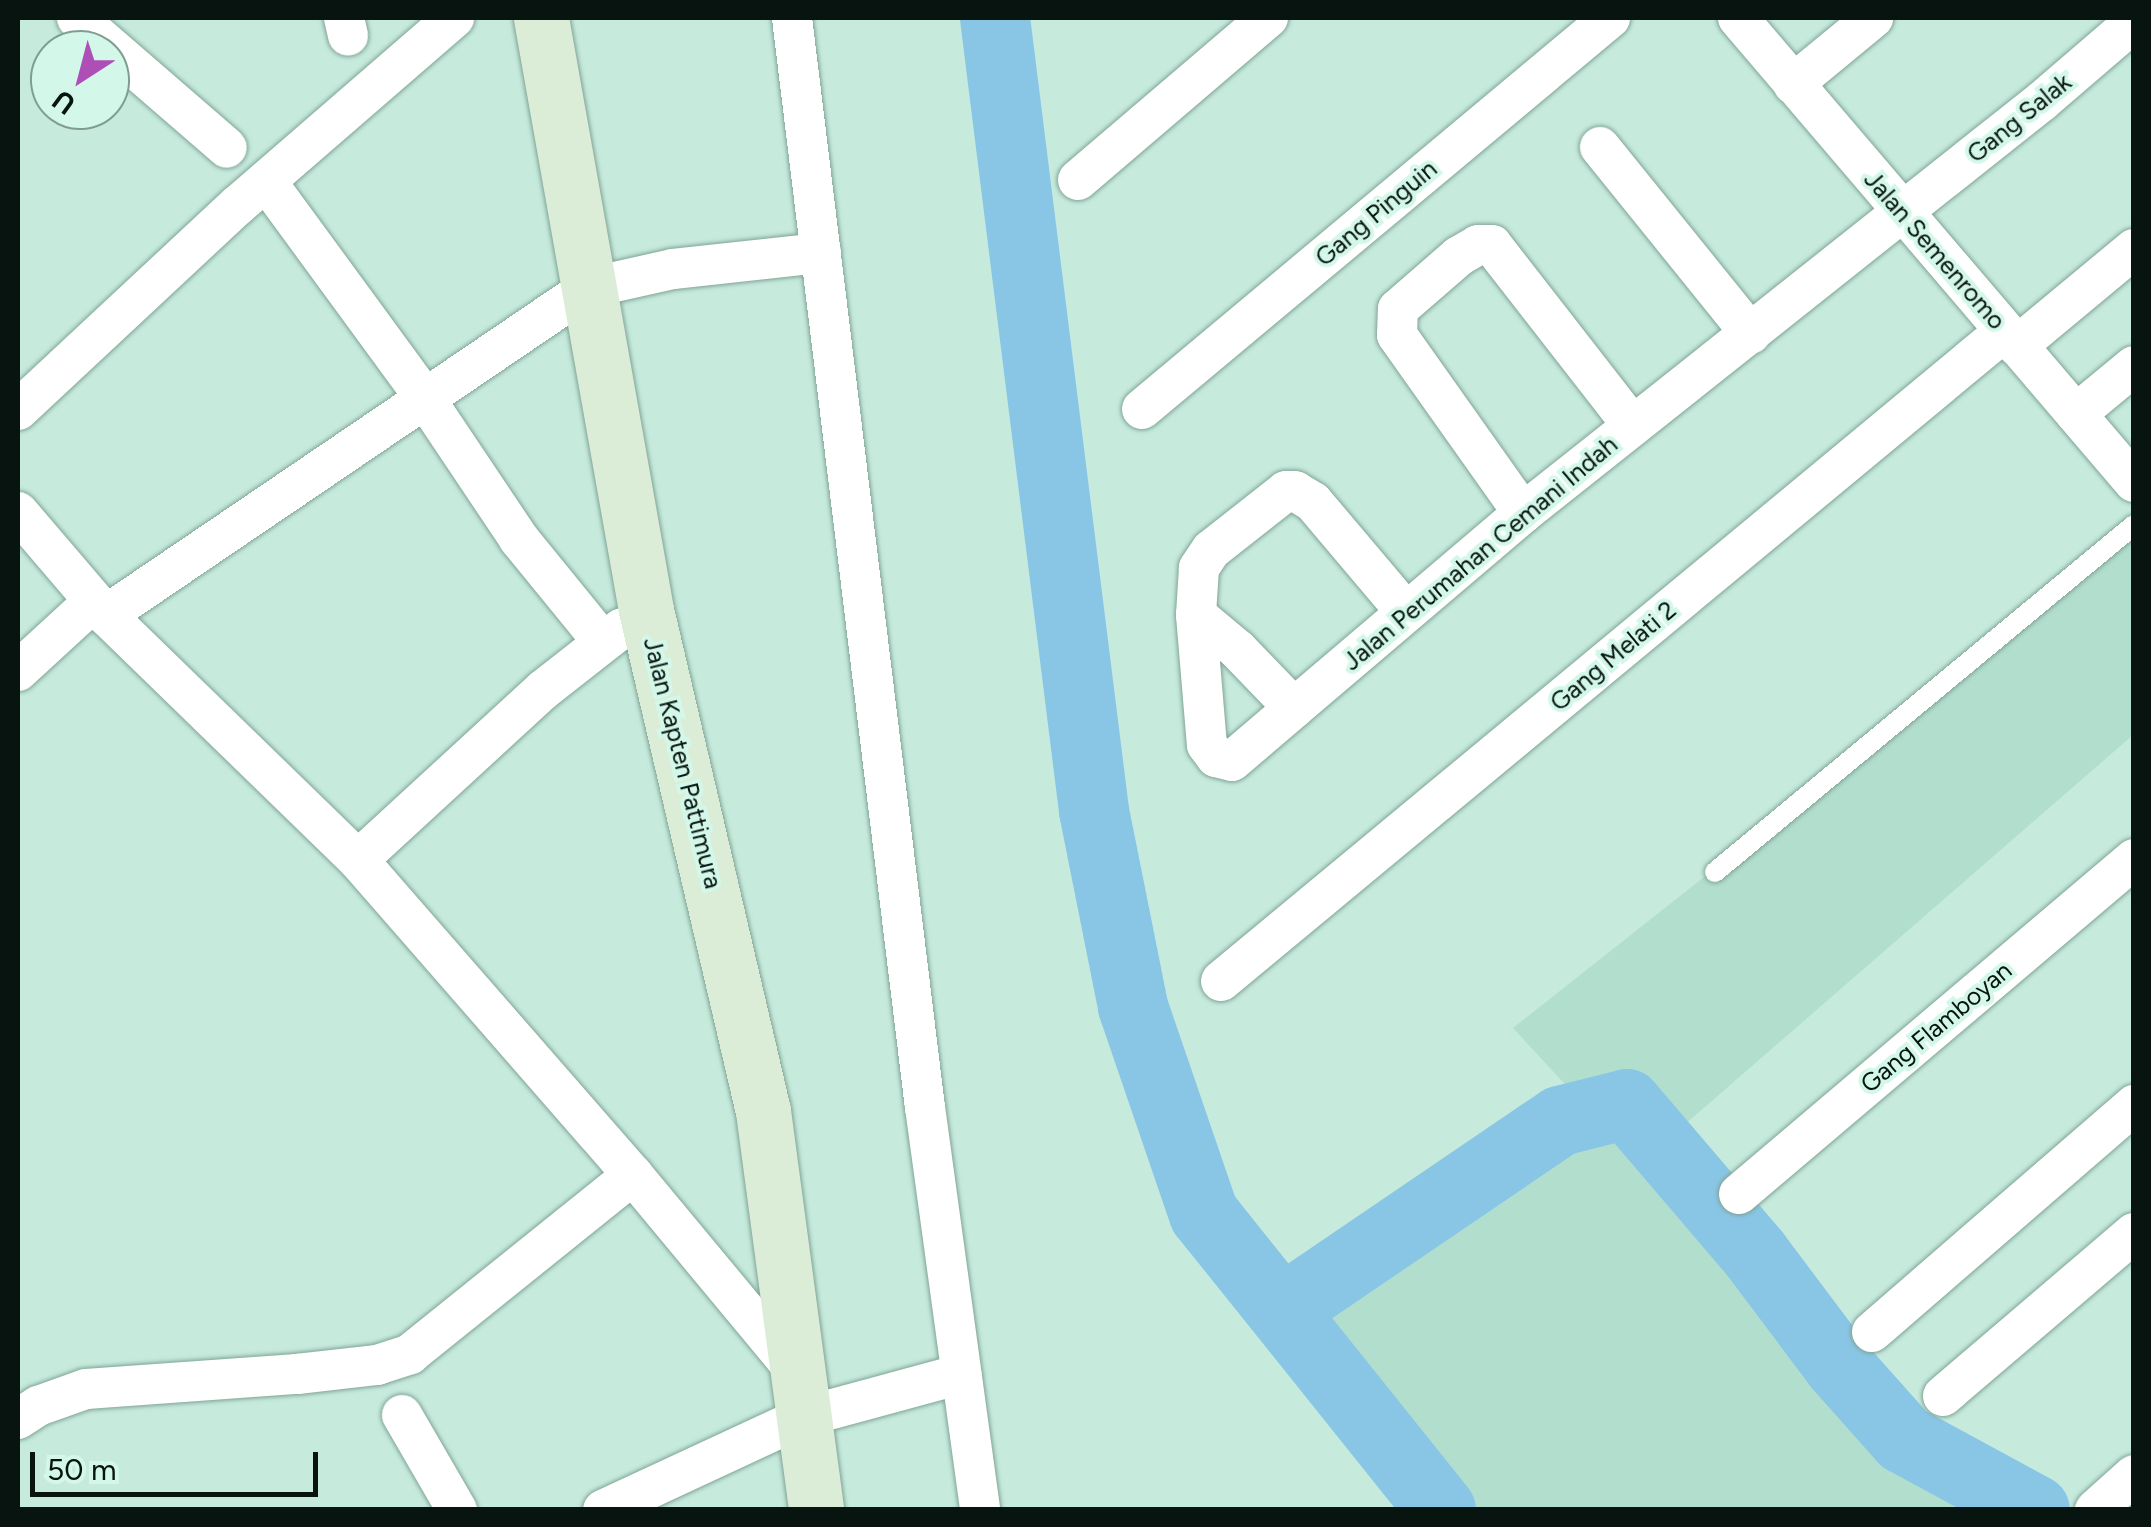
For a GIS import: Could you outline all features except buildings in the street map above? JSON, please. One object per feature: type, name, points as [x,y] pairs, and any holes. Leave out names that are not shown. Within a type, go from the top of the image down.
[{"type":"main road","name":"Jalan Kapten Pattimura","points":[[541,18],[646,610],[762,1111],[816,1510]]},
{"type":"street","points":[[77,18],[227,148]]},
{"type":"street","points":[[18,410],[266,181],[454,18]]},
{"type":"street","points":[[792,18],[980,1510]]},
{"type":"street","points":[[1078,180],[1268,18]]},
{"type":"street","name":"Gang Pinguin","points":[[1142,409],[1610,18]]},
{"type":"street","name":"Jalan Semenromo","points":[[1738,18],[2134,482]]},
{"type":"street","points":[[1793,84],[1873,18]]},
{"type":"street","name":"Gang Salak","points":[[1903,213],[2134,22]]},
{"type":"street","points":[[1600,147],[1751,334]]},
{"type":"street","points":[[266,181],[424,397],[519,539],[603,642]]},
{"type":"street","name":"Jalan Perumahan Cemani Indah","points":[[1196,615],[1207,745],[1216,756],[1232,761],[1523,513],[1903,213]]},
{"type":"street","points":[[1523,513],[1397,335],[1398,309],[1459,256],[1478,244],[1492,245],[1633,426]]},
{"type":"street","name":"Gang Melati 2","points":[[1221,981],[2011,338],[2134,248]]},
{"type":"street","points":[[18,671],[100,608],[588,288],[673,268],[821,252]]},
{"type":"street","points":[[2076,414],[2134,366]]},
{"type":"street","points":[[1294,708],[1237,649],[1196,615],[1203,559],[1286,490],[1313,502],[1406,612]]},
{"type":"street","points":[[18,512],[100,608],[358,860],[633,1175],[800,1395]]},
{"type":"street","points":[[358,860],[542,690],[646,610]]},
{"type":"street","name":"Gang Flamboyan","points":[[1739,1194],[2134,859]]},
{"type":"street","points":[[1872,1332],[2134,1104]]},
{"type":"street","points":[[24,1403],[86,1389],[298,1374],[377,1364],[410,1354],[633,1175]]},
{"type":"street","points":[[1943,1396],[2134,1232]]},
{"type":"street","points":[[603,1510],[800,1395],[960,1374]]},
{"type":"street","points":[[402,1415],[457,1510]]},
{"type":"street","points":[[2095,1510],[2134,1475]]},
{"type":"lane","points":[[1715,872],[2134,525]]},
{"type":"shaded area","points":[[2133,538],[2133,735],[1645,1159],[1799,1361],[1920,1477],[1974,1479],[2028,1509],[1478,1509],[1291,1300],[1600,1122],[1513,1028]]},
{"type":"waterway","points":[[995,18],[1094,811],[1133,1007],[1204,1214],[1441,1510]]},
{"type":"waterway","points":[[1282,1310],[1560,1121],[1627,1104],[1755,1254],[1839,1366],[1904,1439],[2035,1510]]}]
